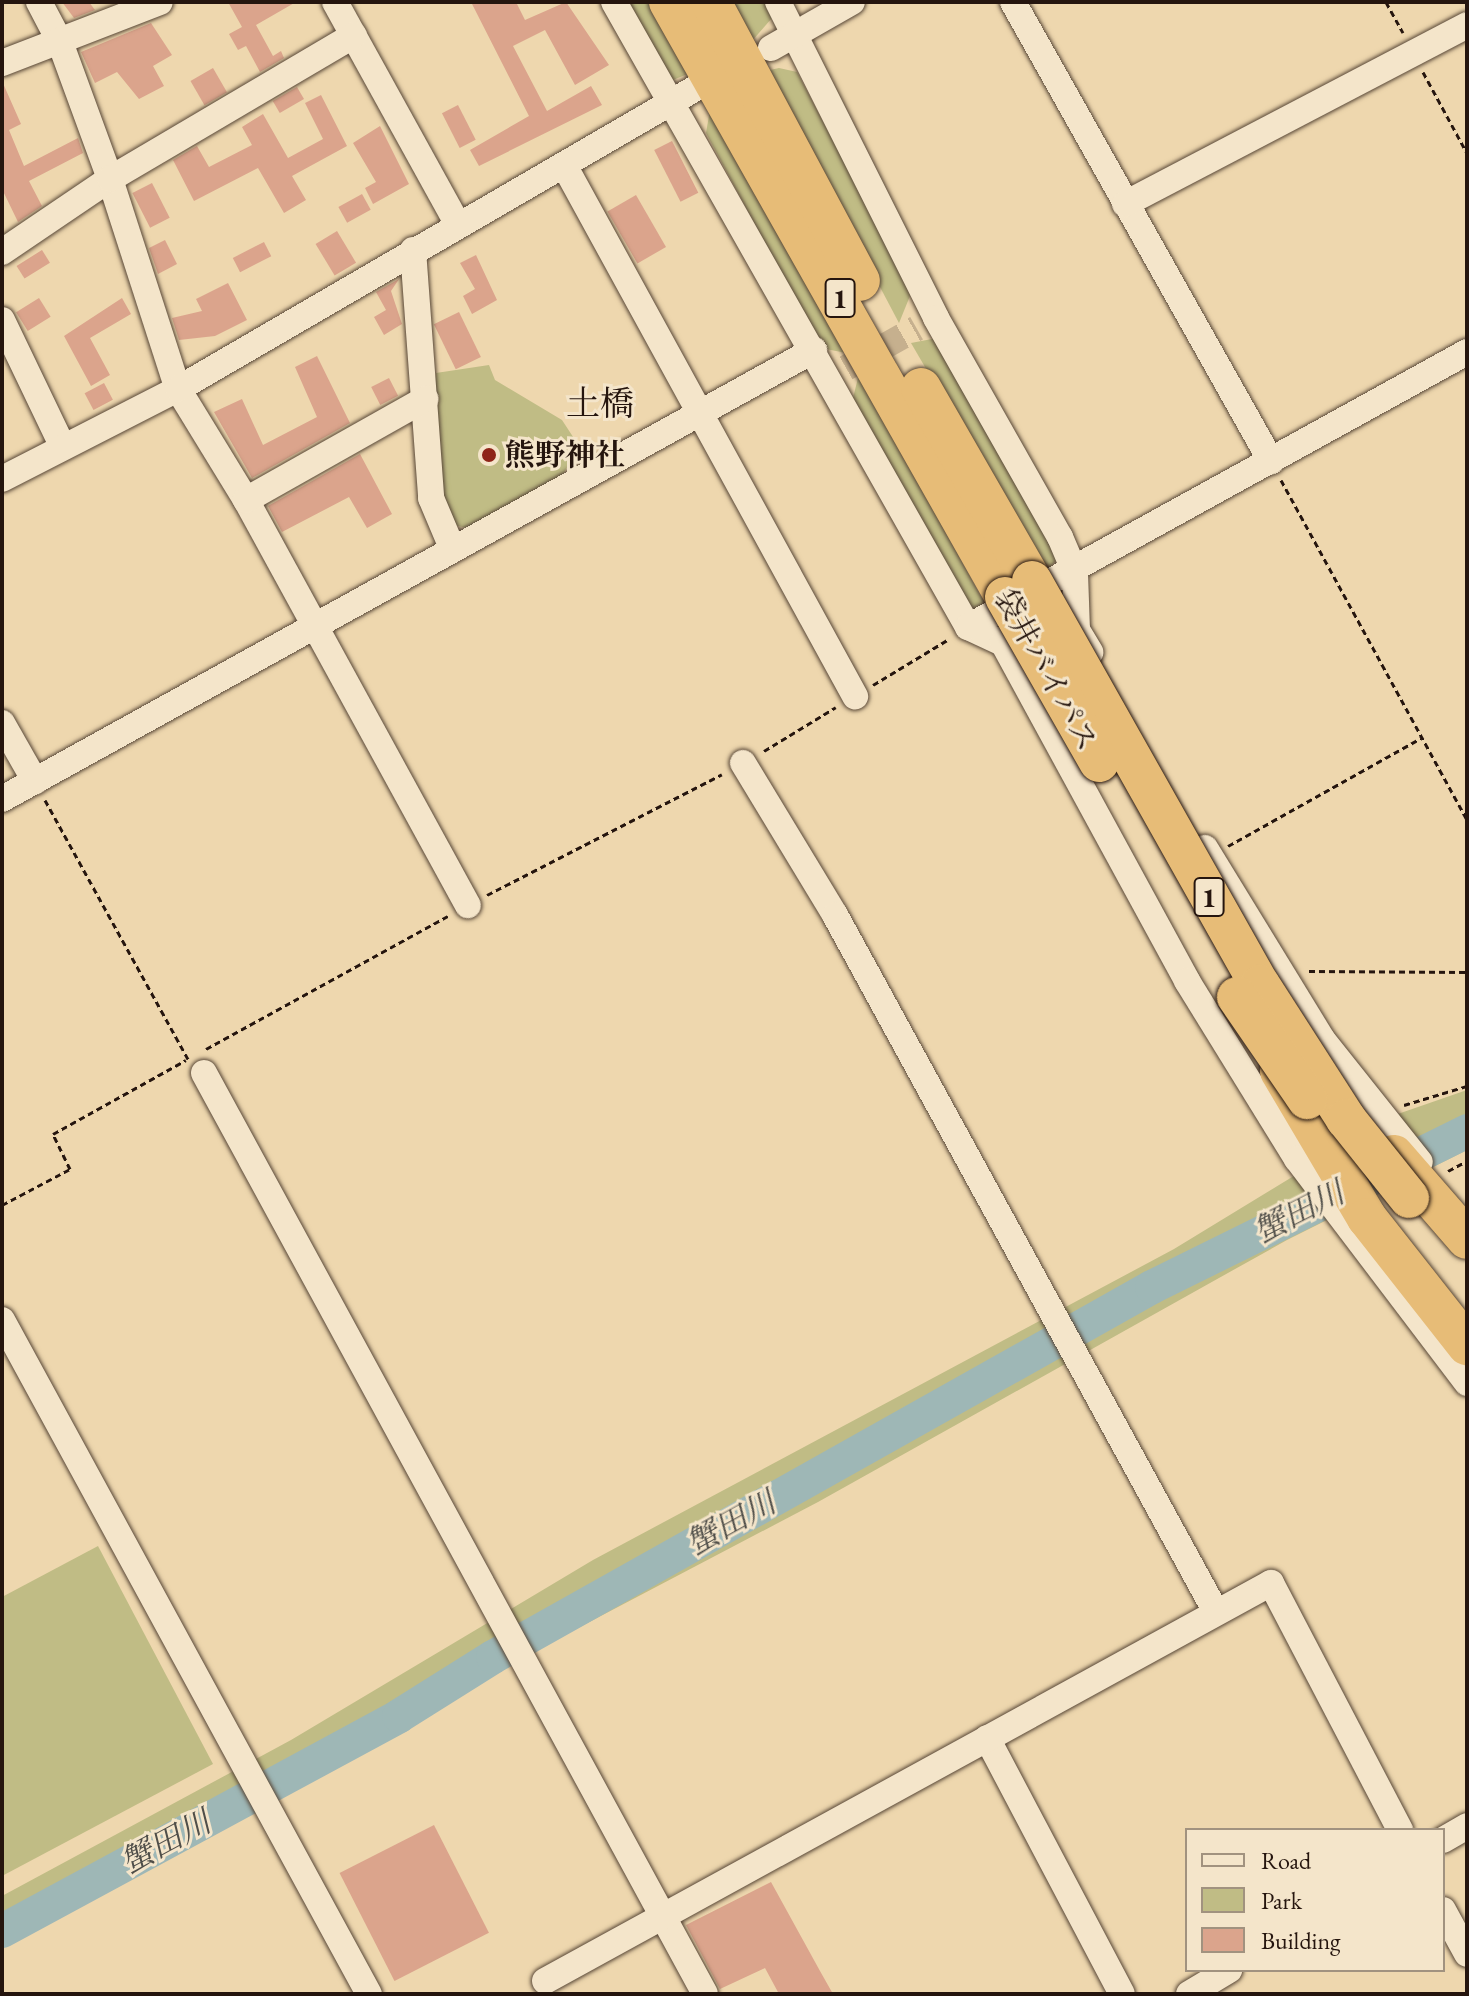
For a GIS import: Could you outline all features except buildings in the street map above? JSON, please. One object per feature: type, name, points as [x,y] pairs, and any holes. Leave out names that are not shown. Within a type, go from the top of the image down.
[{"type":"highway","name":"袋井バイパス","points":[[669,2],[1018,589],[1283,1046],[1399,1198],[1467,1309]]},
{"type":"highway","name":"袋井バイパス","points":[[711,2],[873,305],[1018,589]]},
{"type":"highway","name":"袋井バイパス","points":[[1399,1198],[1467,1266]]},
{"type":"highway","points":[[1399,1198],[1467,1239]]},
{"type":"highway","points":[[1399,1198],[1467,1345]]},
{"type":"street","points":[[39,2],[60,42],[110,179],[178,389],[246,500],[468,905]]},
{"type":"street","points":[[2,63],[160,2]]},
{"type":"street","points":[[335,2],[457,223]]},
{"type":"street","points":[[614,2],[684,95],[814,350],[838,373],[968,627],[1003,643],[1187,981],[1297,1159],[1399,1198],[1467,1215]]},
{"type":"street","points":[[778,2],[926,323],[1075,573],[1077,630],[1277,970],[1384,1119],[1399,1198],[1467,1383]]},
{"type":"street","points":[[771,48],[852,2]]},
{"type":"street","points":[[1013,2],[1271,461]]},
{"type":"street","points":[[1125,204],[1467,25]]},
{"type":"street","points":[[2,252],[110,179],[354,35]]},
{"type":"street","points":[[2,479],[62,445],[178,389],[457,223],[684,95]]},
{"type":"street","points":[[564,165],[855,696]]},
{"type":"street","points":[[413,250],[431,498],[453,550]]},
{"type":"street","points":[[2,320],[62,445]]},
{"type":"street","points":[[2,799],[814,350]]},
{"type":"street","points":[[968,627],[1075,573],[1467,352]]},
{"type":"street","points":[[246,500],[425,399]]},
{"type":"street","points":[[2,723],[35,781]]},
{"type":"street","points":[[743,763],[1051,1308],[1216,1612]]},
{"type":"street","points":[[196,1066],[705,1994]]},
{"type":"street","points":[[2,1320],[369,1994]]},
{"type":"street","points":[[545,1981],[1271,1583],[1399,1828]]},
{"type":"street","points":[[987,1738],[1122,1994]]},
{"type":"street","points":[[1445,1839],[1467,1826]]},
{"type":"street","points":[[1445,1914],[1467,1954]]},
{"type":"street","points":[[1189,1994],[1226,1972]]},
{"type":"path","points":[[1386,2],[1467,153]]},
{"type":"path","points":[[1271,461],[1467,820]]},
{"type":"path","points":[[1210,856],[1422,738]]},
{"type":"path","points":[[35,781],[196,1066]]},
{"type":"path","points":[[1277,970],[1467,972]]},
{"type":"path","points":[[1384,1119],[1467,1086]]},
{"type":"path","points":[[1399,1198],[1467,1161]]},
{"type":"green space","points":[[626,2],[647,2],[690,73],[673,80]]},
{"type":"green space","points":[[732,2],[766,2],[772,18],[751,42]]},
{"type":"green space","points":[[779,68],[797,72],[912,291],[899,323],[766,71]]},
{"type":"green space","points":[[711,104],[846,353],[821,348],[706,133]]},
{"type":"green space","points":[[937,338],[1058,558],[1045,573],[911,343]]},
{"type":"green space","points":[[489,365],[495,380],[562,420],[579,446],[561,478],[471,529],[441,522],[429,404],[436,373]]},
{"type":"green space","points":[[859,374],[990,613],[964,621],[852,402]]},
{"type":"green space","points":[[1467,1090],[1467,1150],[1287,1240],[818,1502],[481,1679],[2,1947],[2,1896],[291,1740],[593,1560],[1174,1249],[1392,1116]]},
{"type":"green space","points":[[98,1546],[213,1764],[2,1876],[2,1597]]},
{"type":"waterway","name":"蟹田川","points":[[2,1931],[399,1716],[493,1657],[1152,1287],[1467,1131]]},
{"type":"tunnel","points":[[846,368],[917,328]]},
{"type":"place","name":"熊野神社","points":[[489,455]]},
{"type":"district","name":"土橋","points":[[600,404]]}]
